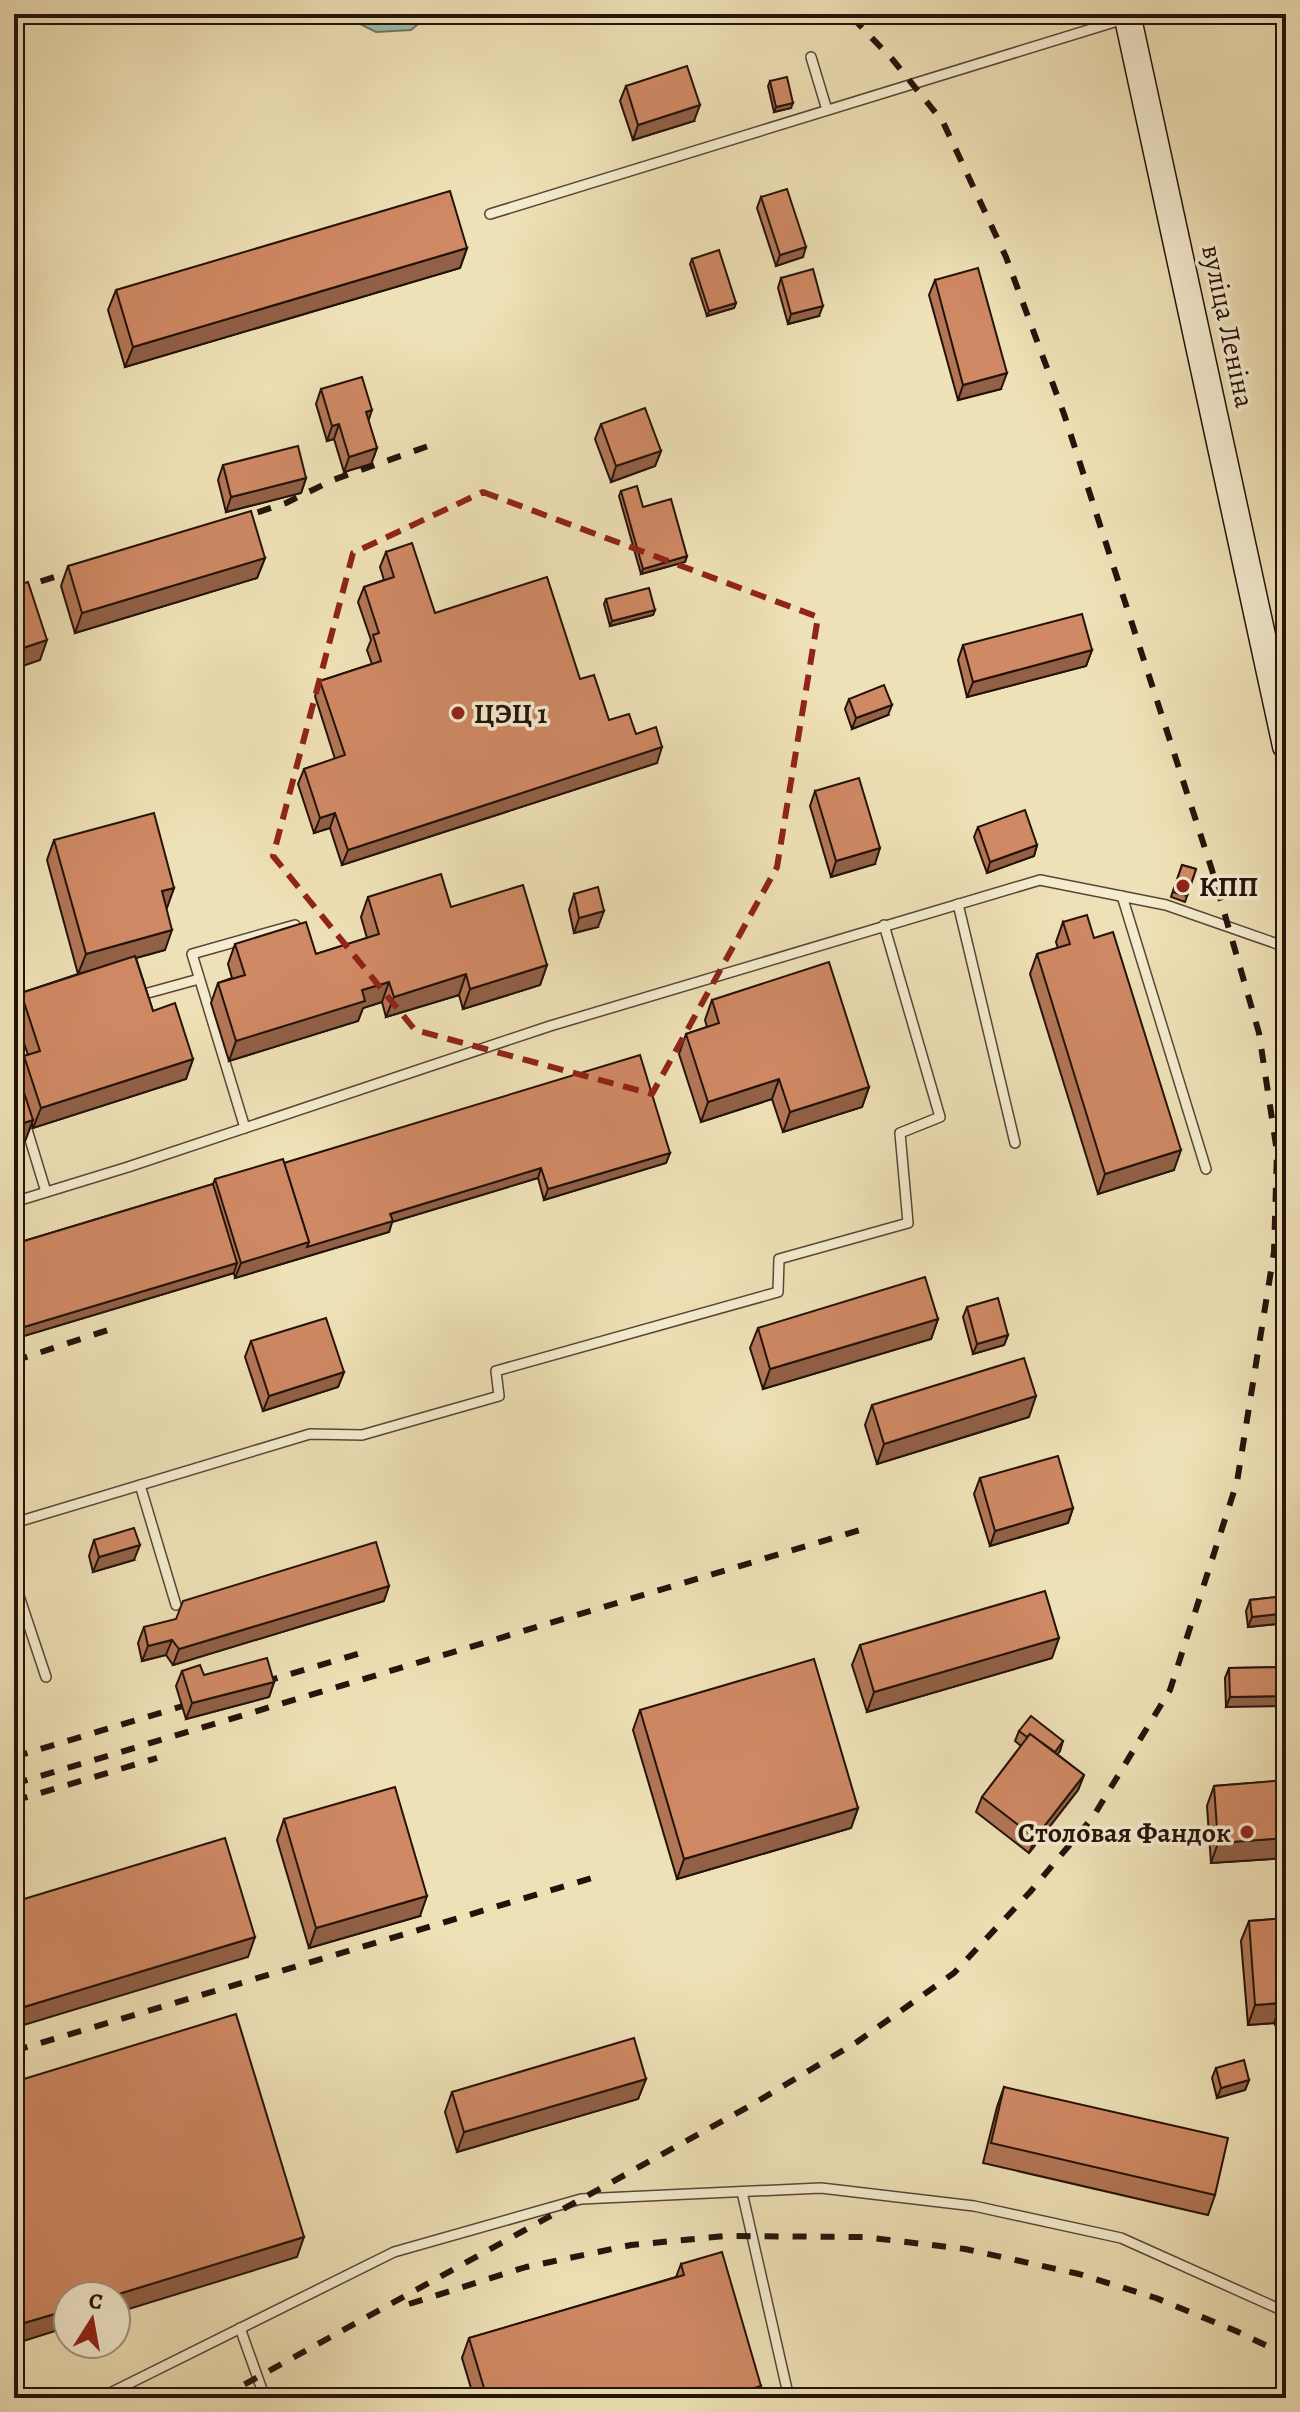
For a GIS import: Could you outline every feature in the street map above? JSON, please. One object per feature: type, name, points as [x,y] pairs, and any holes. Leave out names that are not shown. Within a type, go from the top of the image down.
[{"type":"main road","name":"вуліца Леніна","points":[[1127,16],[1286,746]]},
{"type":"lane","points":[[490,214],[1127,16]]},
{"type":"lane","points":[[811,57],[827,110]]},
{"type":"lane","points":[[14,1202],[550,1026],[1040,880],[1166,905],[1286,947]]},
{"type":"lane","points":[[1122,896],[1206,1169]]},
{"type":"lane","points":[[958,904],[1015,1143]]},
{"type":"lane","points":[[245,1128],[192,954],[295,925]]},
{"type":"lane","points":[[14,1523],[310,1434],[362,1435],[499,1396],[496,1371],[778,1292],[779,1259],[908,1223],[900,1133],[940,1117],[884,925]]},
{"type":"lane","points":[[128,999],[199,979]]},
{"type":"lane","points":[[23,1117],[46,1192]]},
{"type":"lane","points":[[140,1485],[176,1605]]},
{"type":"lane","points":[[14,1581],[46,1677]]},
{"type":"lane","points":[[100,2398],[394,2252],[581,2199],[821,2188],[974,2206],[1121,2238],[1286,2312]]},
{"type":"lane","points":[[742,2192],[789,2398]]},
{"type":"lane","points":[[240,2328],[265,2398]]},
{"type":"highlighted area","points":[[483,492],[818,617],[777,867],[652,1094],[415,1030],[273,856],[353,553]]},
{"type":"shaded area","points":[[346,14],[430,14],[411,30],[376,32],[348,18]]},
{"type":"building","points":[[687,66],[700,105],[638,125],[626,86]]},
{"type":"building","points":[[787,77],[793,103],[776,107],[770,81]]},
{"type":"building","points":[[787,189],[806,247],[780,255],[761,197]]},
{"type":"building","points":[[450,191],[467,248],[133,347],[116,290]]},
{"type":"building","points":[[719,250],[736,303],[709,311],[692,259]]},
{"type":"building","points":[[978,268],[1007,373],[963,385],[935,280]]},
{"type":"building","points":[[813,269],[823,306],[791,314],[781,278]]},
{"type":"building","points":[[362,377],[372,410],[366,412],[377,448],[349,457],[339,424],[332,426],[321,389]]},
{"type":"building","points":[[645,408],[661,451],[616,466],[601,424]]},
{"type":"building","points":[[298,446],[306,478],[231,497],[223,465]]},
{"type":"building","points":[[637,486],[643,507],[671,499],[687,556],[643,569],[621,491]]},
{"type":"building","points":[[251,511],[265,558],[82,613],[68,566]]},
{"type":"building","name":"ЦЭЦ 1","points":[[412,543],[435,613],[547,577],[580,679],[594,675],[609,720],[629,714],[636,734],[656,727],[662,747],[348,850],[335,813],[320,818],[304,769],[345,755],[320,681],[381,661],[373,635],[379,633],[364,587],[394,577],[386,552]]},
{"type":"building","points":[[28,582],[47,640],[14,651],[14,586]]},
{"type":"building","points":[[649,588],[655,610],[612,621],[606,599]]},
{"type":"building","points":[[1082,614],[1092,650],[973,682],[963,645]]},
{"type":"building","points":[[884,685],[892,705],[856,718],[849,699]]},
{"type":"building","points":[[859,778],[880,848],[836,861],[815,791]]},
{"type":"building","points":[[1025,810],[1037,845],[990,862],[978,827]]},
{"type":"building","points":[[154,813],[174,888],[162,891],[172,930],[86,954],[54,840]]},
{"type":"building","name":"КПП","points":[[1182,865],[1196,869],[1187,896],[1173,892]]},
{"type":"building","points":[[441,874],[451,907],[523,885],[547,965],[470,989],[466,974],[394,997],[389,982],[362,990],[365,1001],[236,1041],[218,983],[245,975],[235,944],[306,922],[316,954],[379,934],[368,897]]},
{"type":"building","points":[[598,887],[604,911],[579,918],[574,894]]},
{"type":"building","points":[[1087,915],[1094,938],[1113,932],[1181,1150],[1105,1174],[1037,954],[1070,944],[1063,922]]},
{"type":"building","points":[[135,956],[153,1011],[175,1003],[193,1059],[41,1108],[24,1056],[40,1051],[21,993]]},
{"type":"building","points":[[829,962],[869,1087],[790,1112],[779,1079],[708,1102],[686,1034],[719,1023],[712,1000]]},
{"type":"building","points":[[640,1055],[670,1153],[548,1189],[541,1168],[390,1214],[393,1221],[307,1247],[309,1242],[284,1163]]},
{"type":"building","points":[[14,1066],[33,1120],[14,1126]]},
{"type":"building","points":[[283,1159],[309,1242],[241,1263],[215,1179]]},
{"type":"building","points":[[213,1184],[237,1263],[14,1330],[14,1244]]},
{"type":"building","points":[[925,1277],[938,1319],[770,1369],[758,1328]]},
{"type":"building","points":[[998,1298],[1008,1335],[977,1344],[967,1307]]},
{"type":"building","points":[[326,1318],[344,1372],[269,1396],[251,1341]]},
{"type":"building","points":[[1024,1358],[1036,1396],[884,1444],[872,1405]]},
{"type":"building","points":[[1058,1456],[1073,1508],[995,1531],[980,1478]]},
{"type":"building","points":[[134,1528],[140,1545],[99,1557],[94,1540]]},
{"type":"building","points":[[376,1542],[389,1586],[179,1649],[172,1640],[148,1646],[144,1627],[176,1619],[183,1601]]},
{"type":"building","points":[[1045,1591],[1059,1638],[874,1692],[860,1645]]},
{"type":"building","points":[[1286,1596],[1286,1613],[1252,1617],[1250,1600]]},
{"type":"building","points":[[267,1658],[274,1682],[192,1703],[182,1671],[200,1665],[204,1675]]},
{"type":"building","points":[[814,1659],[858,1808],[684,1859],[640,1710]]},
{"type":"building","points":[[1286,1667],[1286,1696],[1230,1697],[1229,1668]]},
{"type":"building","points":[[1031,1716],[1063,1741],[1055,1752],[1030,1734],[1027,1737],[1019,1731]]},
{"type":"building","points":[[1030,1734],[1084,1775],[1035,1838],[982,1797]]},
{"type":"building","name":"Столовая Фандок","points":[[1286,1780],[1286,1838],[1218,1843],[1214,1786]]},
{"type":"building","points":[[395,1787],[427,1896],[316,1928],[284,1819]]},
{"type":"building","points":[[225,1838],[255,1937],[14,2010],[14,1902]]},
{"type":"building","points":[[1286,1918],[1286,2011],[1281,2003],[1255,2005],[1249,1921]]},
{"type":"building","points":[[236,2014],[304,2237],[132,2290],[132,2280],[52,2280],[52,2315],[14,2326],[14,2082]]},
{"type":"building","points":[[634,2038],[646,2079],[464,2132],[452,2092]]},
{"type":"building","points":[[1244,2060],[1249,2080],[1221,2088],[1216,2068]]},
{"type":"building","points":[[1004,2087],[1228,2138],[1215,2195],[991,2143]]},
{"type":"building","points":[[722,2252],[761,2386],[720,2398],[714,2398],[711,2389],[679,2398],[487,2398],[469,2338],[684,2275],[681,2264]]},
{"type":"railway","points":[[220,2398],[748,2107],[857,2042],[954,1973],[1030,1892],[1093,1817],[1170,1690],[1237,1482],[1274,1252],[1277,1152],[1259,1033],[1212,870],[1064,414],[1006,257],[943,122],[893,60],[849,14]]},
{"type":"railway","points":[[231,521],[286,503],[333,480],[434,444]]},
{"type":"railway","points":[[14,590],[86,567]]},
{"type":"railway","points":[[14,1361],[111,1329]]},
{"type":"railway","points":[[14,1784],[863,1529]]},
{"type":"railway","points":[[264,1682],[367,1651]]},
{"type":"railway","points":[[14,1757],[183,1706]]},
{"type":"railway","points":[[14,1801],[157,1758]]},
{"type":"railway","points":[[14,2051],[602,1875]]},
{"type":"railway","points":[[409,2304],[526,2267],[631,2245],[725,2236],[864,2237],[965,2249],[1079,2274],[1156,2298],[1286,2355]]},
{"type":"place","name":"ЦЭЦ 1","points":[[458,713]]},
{"type":"place","name":"КПП","points":[[1183,886]]},
{"type":"place","name":"Столовая Фандок","points":[[1247,1832]]}]
